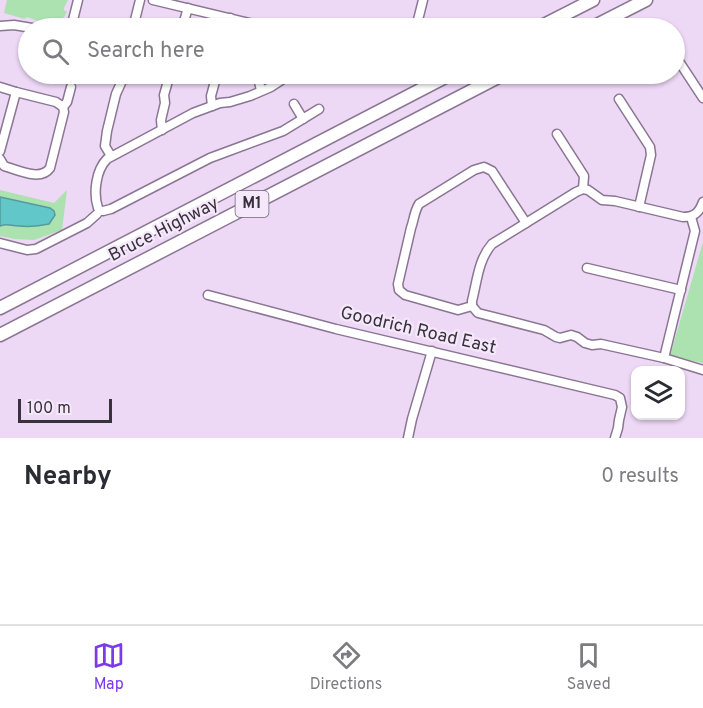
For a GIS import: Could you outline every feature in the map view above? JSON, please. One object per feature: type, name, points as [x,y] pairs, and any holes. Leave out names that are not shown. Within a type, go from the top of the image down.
[{"type":"highway","points":[[558,18],[593,0]]},
{"type":"highway","points":[[611,18],[646,0]]},
{"type":"highway","name":"Bruce Highway","points":[[0,308],[432,84]]},
{"type":"highway","name":"Bruce Highway","points":[[0,335],[485,84]]},
{"type":"street","points":[[74,18],[78,0]]},
{"type":"street","points":[[135,18],[140,0]]},
{"type":"street","points":[[153,0],[230,18]]},
{"type":"street","points":[[418,18],[423,0]]},
{"type":"street","points":[[185,18],[188,8]]},
{"type":"street","points":[[0,26],[18,25]]},
{"type":"street","points":[[685,71],[703,98]]},
{"type":"street","points":[[111,156],[105,146],[106,134],[121,84]]},
{"type":"street","points":[[162,130],[161,120],[167,84]]},
{"type":"street","points":[[212,106],[211,99],[215,84]]},
{"type":"street","points":[[260,84],[261,90]]},
{"type":"street","points":[[99,211],[95,191],[101,165],[105,160],[193,113],[220,103],[241,99],[276,84]]},
{"type":"street","points":[[0,87],[56,102],[63,107]]},
{"type":"street","points":[[0,159],[7,168],[40,175],[48,172],[64,112],[63,107],[67,102],[71,87]]},
{"type":"street","points":[[1,145],[16,92]]},
{"type":"street","points":[[619,99],[650,147],[651,155],[639,207]]},
{"type":"street","points":[[294,104],[303,119]]},
{"type":"street","points":[[0,243],[32,250],[41,247],[87,224],[99,211],[119,206],[210,158],[277,134],[319,109]]},
{"type":"street","points":[[557,134],[584,176],[584,189]]},
{"type":"street","points":[[472,306],[458,310],[405,295],[399,290],[398,284],[414,211],[419,204],[474,170],[484,167],[492,171],[526,224]]},
{"type":"street","points":[[703,202],[699,212],[691,217],[683,217],[602,200],[584,189],[576,192],[492,244],[482,260],[472,302],[472,306],[478,313],[544,330],[556,337],[571,335],[592,345],[601,344],[664,358],[703,370]]},
{"type":"street","points":[[664,358],[695,231],[691,217]]},
{"type":"street","points":[[587,268],[681,290]]},
{"type":"street","name":"Goodrich Road East","points":[[208,295],[336,329],[615,395],[620,398],[622,407],[618,438]]},
{"type":"street","points":[[408,438],[432,351]]},
{"type":"shaded area","points":[[7,0],[68,0],[64,8],[67,12],[63,18],[22,18],[4,13]]},
{"type":"shaded area","points":[[0,190],[54,203],[67,190],[62,230],[34,240],[0,236],[0,226],[7,224],[17,226],[50,208],[0,197]]},
{"type":"shaded area","points":[[0,197],[50,208],[55,215],[46,225],[0,226]]},
{"type":"shaded area","points":[[703,242],[703,363],[670,356]]}]
